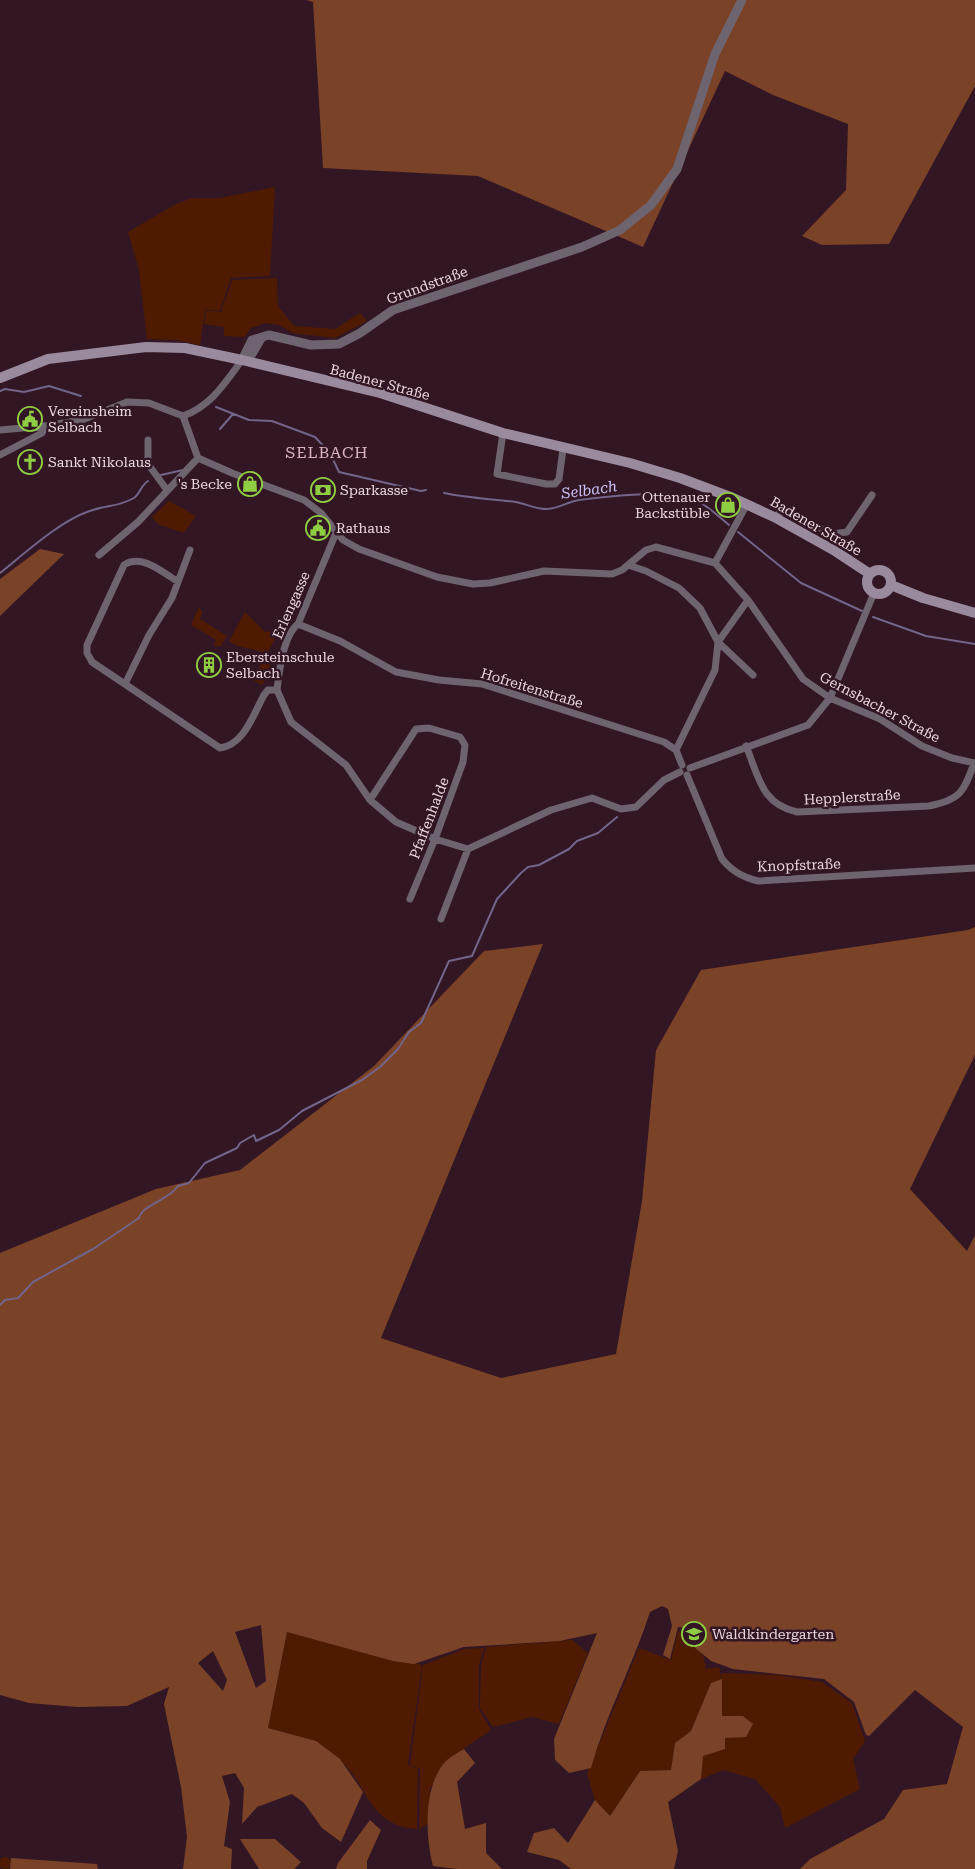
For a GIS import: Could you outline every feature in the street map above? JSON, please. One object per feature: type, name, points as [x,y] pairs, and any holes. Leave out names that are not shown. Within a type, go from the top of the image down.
[{"type":"main road","name":"Badener Straße","points":[[0,378],[48,359],[146,347],[185,348],[242,360],[380,394],[503,433],[563,449],[630,463],[680,478],[747,504],[774,517],[835,551],[870,574]]},
{"type":"main road","points":[[877,570],[885,571],[890,577],[891,585],[886,592],[874,593],[868,585],[870,574],[877,570]]},
{"type":"main road","points":[[891,585],[923,598],[975,613]]},
{"type":"street","name":"Grundstraße","points":[[183,416],[194,412],[211,399],[242,360],[249,343],[262,337],[275,336],[311,345],[339,344],[355,337],[393,310],[604,238],[620,230],[644,212],[665,188],[677,169],[715,54],[742,0]]},
{"type":"street","points":[[0,430],[82,420],[127,402],[149,403],[183,416],[198,458],[304,500],[321,513],[336,533],[359,549],[437,577],[473,584],[490,583],[544,571],[612,574],[628,565],[646,550],[656,547],[715,563]]},
{"type":"street","points":[[0,454],[42,434],[44,426]]},
{"type":"street","points":[[503,433],[497,474],[546,484],[556,484],[559,479],[563,449]]},
{"type":"street","points":[[148,440],[148,464],[166,490]]},
{"type":"street","points":[[99,555],[138,522],[198,458]]},
{"type":"street","points":[[774,517],[784,510],[832,534],[841,535],[847,532],[872,495]]},
{"type":"street","name":"Badener Straße","points":[[715,563],[747,504]]},
{"type":"street","name":"Erlengasse","points":[[277,690],[292,629],[298,624],[336,533]]},
{"type":"street","points":[[125,684],[149,635],[172,598],[190,550]]},
{"type":"street","points":[[177,581],[141,561],[130,561],[124,565],[87,644],[92,662],[220,748],[231,747],[239,740],[264,695],[268,690],[277,690],[291,722],[346,765],[370,800],[396,822],[436,839],[468,849],[551,810],[592,798],[620,809],[636,807],[664,780],[681,769]]},
{"type":"street","name":"Gernsbacher Straße","points":[[715,563],[748,600],[803,679],[830,698],[880,719],[922,746],[952,758],[974,763]]},
{"type":"street","points":[[628,565],[646,570],[679,588],[700,608],[718,642],[753,675]]},
{"type":"street","points":[[681,769],[689,772],[746,746],[808,725],[822,711],[830,698],[874,593]]},
{"type":"street","points":[[681,769],[676,750],[715,670],[718,642],[748,600]]},
{"type":"street","name":"Hofreitenstraße","points":[[298,624],[340,641],[396,672],[439,680],[482,684],[664,742],[676,750]]},
{"type":"street","name":"Pfaffenhalde","points":[[370,800],[416,729],[429,728],[460,737],[465,745],[463,762],[436,839],[410,899]]},
{"type":"street","name":"Hepplerstraße","points":[[746,746],[766,795],[779,806],[797,812],[928,806],[948,802],[964,789],[974,763]]},
{"type":"street","name":"Knopfstraße","points":[[689,772],[722,859],[732,870],[746,878],[758,881],[975,868]]},
{"type":"street","points":[[441,918],[468,849]]},
{"type":"shaded area","points":[[306,0],[975,0],[975,86],[889,244],[822,245],[802,236],[846,190],[848,124],[773,95],[725,71],[643,247],[478,176],[323,168],[313,2]]},
{"type":"shaded area","points":[[275,187],[270,276],[231,278],[220,311],[205,309],[200,345],[176,340],[147,339],[139,270],[128,232],[176,204],[192,198],[220,198]]},
{"type":"shaded area","points":[[277,278],[278,306],[294,326],[335,329],[360,313],[367,321],[335,338],[293,333],[279,325],[265,323],[251,328],[245,337],[224,336],[224,327],[204,324],[206,310],[221,312],[232,280]]},
{"type":"shaded area","points":[[169,501],[196,516],[184,533],[158,524],[152,517]]},
{"type":"shaded area","points":[[40,549],[64,554],[0,616],[0,579]]},
{"type":"shaded area","points":[[199,607],[202,612],[200,619],[227,636],[220,647],[214,645],[216,640],[191,625]]},
{"type":"shaded area","points":[[245,612],[265,632],[269,631],[276,637],[267,654],[238,646],[229,641]]},
{"type":"shaded area","points":[[263,661],[273,667],[262,685],[252,679]]},
{"type":"shaded area","points":[[975,927],[975,1055],[910,1189],[967,1251],[975,1235],[975,1869],[800,1869],[810,1859],[884,1819],[903,1790],[947,1784],[963,1727],[915,1690],[869,1736],[866,1735],[854,1702],[824,1679],[733,1669],[711,1661],[695,1648],[693,1629],[678,1627],[670,1659],[663,1655],[672,1626],[668,1609],[662,1606],[650,1612],[604,1728],[591,1768],[569,1773],[555,1760],[554,1739],[597,1633],[560,1641],[464,1647],[414,1664],[393,1661],[287,1632],[268,1728],[316,1741],[340,1759],[363,1792],[341,1842],[322,1828],[304,1803],[292,1794],[257,1807],[242,1824],[244,1788],[235,1773],[222,1776],[230,1802],[224,1846],[232,1849],[231,1869],[183,1869],[187,1837],[181,1787],[164,1704],[169,1687],[127,1706],[78,1707],[29,1703],[0,1695],[0,1253],[156,1189],[240,1170],[374,1066],[484,951],[543,944],[381,1338],[501,1378],[616,1354],[642,1201],[656,1050],[701,970],[968,930]],"holes":[[[261,1625],[266,1681],[256,1688],[235,1632]],[[213,1651],[227,1680],[223,1691],[198,1663]]]},
{"type":"shaded area","points":[[678,1631],[693,1635],[695,1648],[703,1655],[706,1669],[719,1667],[721,1677],[722,1673],[778,1675],[822,1682],[852,1703],[865,1741],[853,1759],[860,1789],[785,1828],[780,1807],[755,1779],[723,1770],[701,1779],[702,1756],[724,1749],[725,1738],[743,1716],[722,1716],[721,1679],[711,1684],[691,1731],[675,1743],[671,1770],[640,1771],[610,1816],[595,1800],[587,1773],[639,1648],[671,1660]]},
{"type":"shaded area","points":[[287,1632],[422,1665],[408,1765],[418,1769],[417,1829],[401,1826],[388,1820],[378,1812],[348,1768],[330,1752],[314,1742],[268,1728]]},
{"type":"shaded area","points":[[572,1640],[588,1653],[559,1724],[532,1717],[493,1727],[480,1708],[481,1666],[486,1647]]},
{"type":"shaded area","points":[[484,1648],[479,1665],[479,1709],[491,1730],[447,1760],[430,1789],[429,1823],[419,1829],[420,1769],[410,1765],[423,1665],[464,1649]]},
{"type":"shaded area","points":[[722,1679],[722,1716],[743,1716],[753,1724],[746,1737],[725,1738],[725,1749],[703,1756],[701,1779],[668,1802],[678,1851],[674,1869],[571,1869],[559,1860],[527,1852],[534,1833],[554,1828],[568,1843],[595,1800],[610,1816],[640,1771],[671,1770],[675,1743],[691,1731],[711,1683]]},
{"type":"shaded area","points":[[464,1749],[475,1763],[457,1782],[465,1829],[486,1823],[486,1853],[502,1869],[457,1869],[433,1866],[428,1840],[430,1796],[439,1770],[447,1760]]},
{"type":"shaded area","points":[[370,1820],[381,1830],[367,1861],[367,1869],[336,1869],[338,1863]]},
{"type":"shaded area","points":[[240,1839],[275,1839],[301,1862],[294,1869],[259,1869]]},
{"type":"shaded area","points":[[3,1857],[7,1857],[11,1863],[7,1869],[3,1869],[-1,1865],[-1,1861]]},
{"type":"shaded area","points":[[11,1858],[97,1864],[98,1869],[10,1869]]},
{"type":"waterway","name":"Selbach","points":[[0,391],[5,389],[24,392],[49,386],[81,396]]},
{"type":"waterway","name":"Selbach","points":[[216,407],[249,420],[272,421],[315,437],[330,453],[339,472],[421,491],[426,490]]},
{"type":"waterway","points":[[220,429],[233,414]]},
{"type":"waterway","points":[[161,475],[183,470]]},
{"type":"waterway","points":[[0,573],[57,528],[81,514],[134,498],[148,481]]},
{"type":"waterway","name":"Selbach","points":[[444,493],[516,502],[546,509],[579,500],[604,497],[637,494],[682,495],[702,503],[729,525]]},
{"type":"waterway","name":"Selbach","points":[[738,532],[801,583],[862,611]]},
{"type":"waterway","name":"Selbach","points":[[873,617],[926,636],[975,644]]},
{"type":"waterway","points":[[0,1305],[5,1300],[18,1298],[33,1282],[93,1249],[139,1218],[145,1209],[169,1195],[178,1186],[189,1183],[205,1163],[237,1148],[240,1143],[254,1135],[256,1141],[279,1130],[302,1111],[362,1080],[380,1067],[398,1049],[409,1032],[421,1023],[449,961],[472,956],[497,899],[521,873],[528,867],[539,865],[569,849],[577,841],[598,833],[617,817]]},
{"type":"place","name":"Vereinsheim Selbach","points":[[30,419]]},
{"type":"place","name":"Sankt Nikolaus","points":[[30,462]]},
{"type":"place","name":"'s Becke","points":[[250,484]]},
{"type":"place","name":"Sparkasse","points":[[323,490]]},
{"type":"place","name":"Ottenauer Backstüble","points":[[728,505]]},
{"type":"place","name":"Rathaus","points":[[318,528]]},
{"type":"place","name":"Ebersteinschule Selbach","points":[[209,665]]},
{"type":"place","name":"Waldkindergarten","points":[[694,1634]]},
{"type":"district","name":"SELBACH","points":[[327,452]]}]
